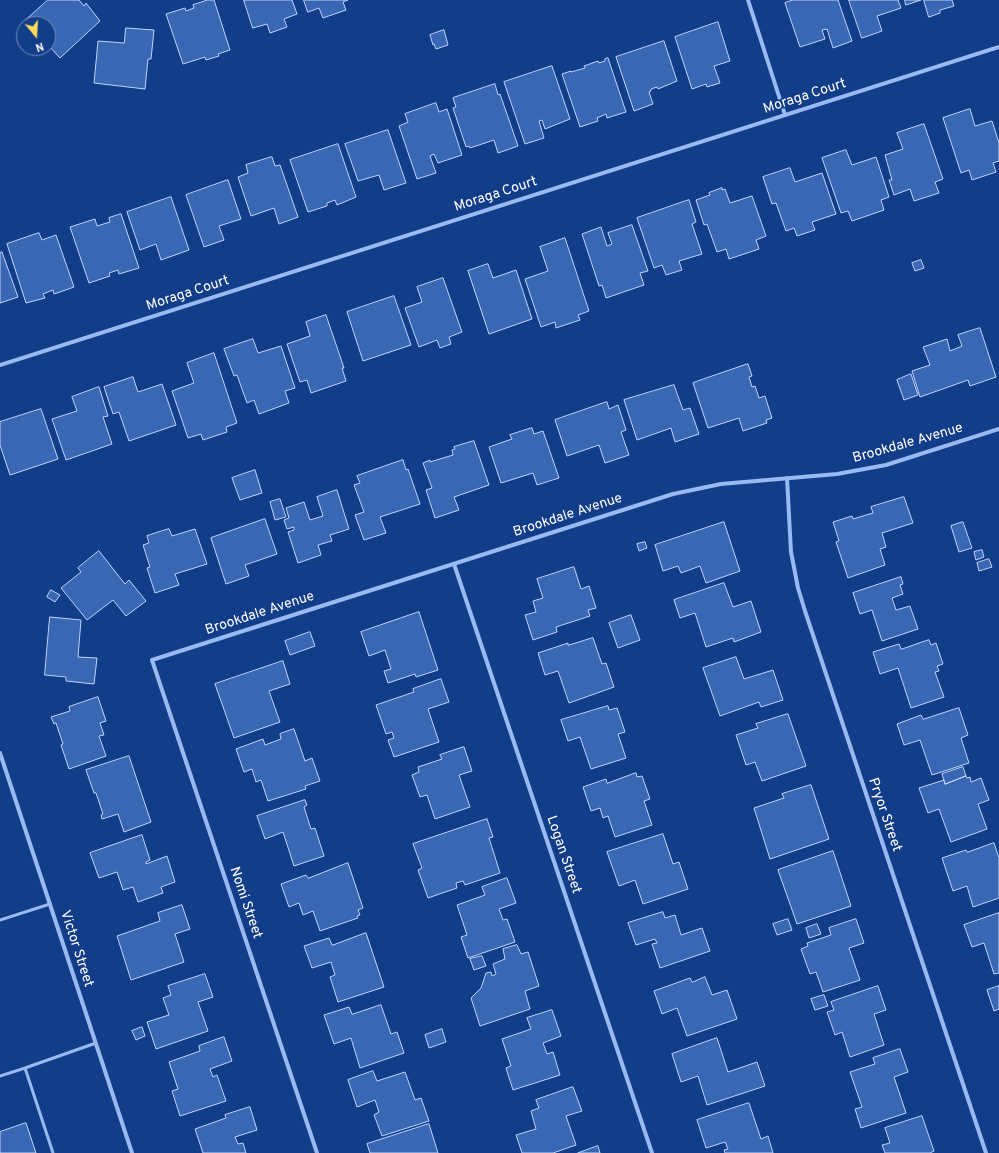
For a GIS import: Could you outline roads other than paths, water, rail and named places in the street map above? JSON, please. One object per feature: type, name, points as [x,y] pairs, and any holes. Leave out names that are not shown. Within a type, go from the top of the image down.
[{"type":"street","points":[[748,0],[785,115]]},
{"type":"street","name":"Moraga Court","points":[[0,365],[999,46]]},
{"type":"street","name":"Brookdale Avenue","points":[[152,660],[673,494],[721,484],[837,474],[886,465],[999,429]]},
{"type":"street","name":"Pryor Street","points":[[787,478],[791,552],[798,588],[986,1153]]},
{"type":"street","name":"Logan Street","points":[[454,564],[652,1153]]},
{"type":"street","name":"Nomi Street","points":[[152,660],[317,1153]]},
{"type":"street","name":"Victor Street","points":[[0,753],[132,1153]]},
{"type":"lane","points":[[0,920],[50,904]]},
{"type":"lane","points":[[0,1076],[96,1043]]},
{"type":"lane","points":[[25,1068],[53,1153]]}]
